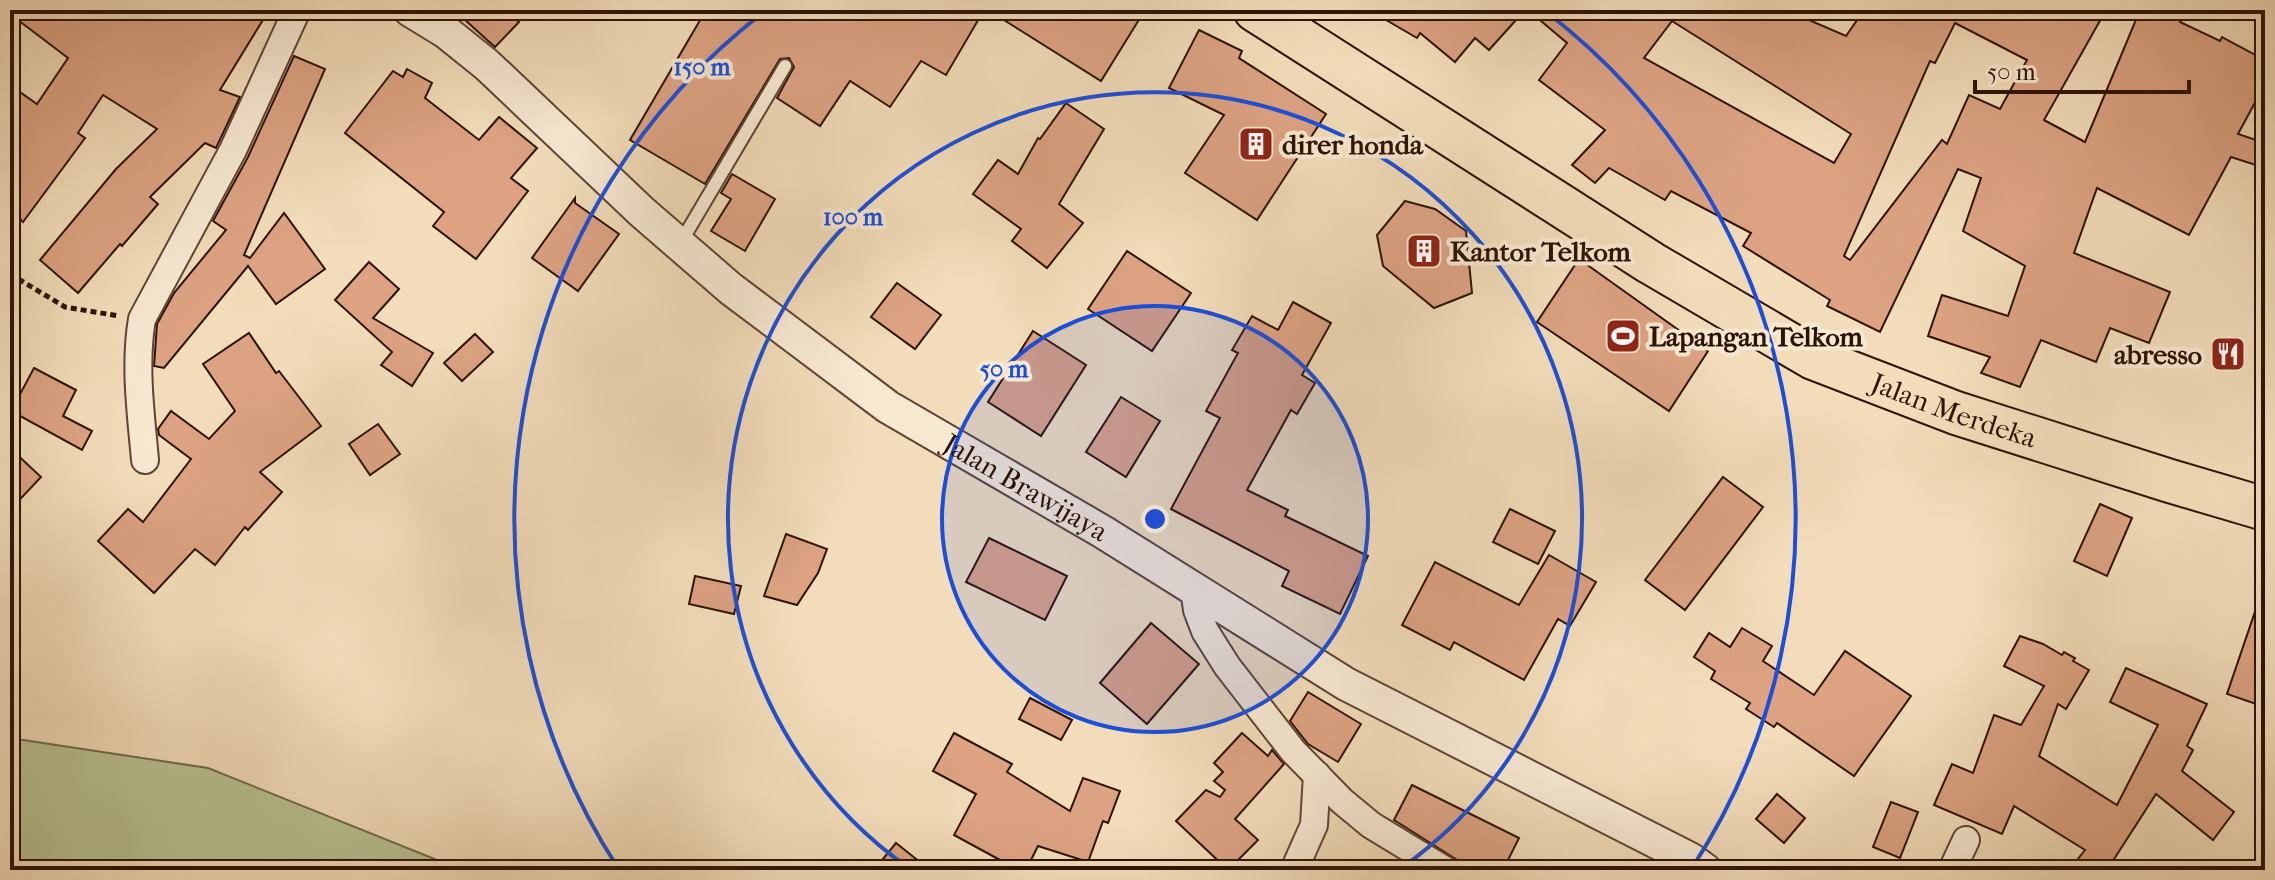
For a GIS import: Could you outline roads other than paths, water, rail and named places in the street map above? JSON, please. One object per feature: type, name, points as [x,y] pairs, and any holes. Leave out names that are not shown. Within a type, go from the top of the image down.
[{"type":"highway","name":"Jalan Merdeka","points":[[1255,10],[1638,255],[1813,358],[1956,413],[2265,509]]},
{"type":"street","points":[[145,460],[138,365],[142,319],[233,150],[297,10]]},
{"type":"street","name":"Jalan Brawijaya","points":[[410,10],[446,32],[487,65],[680,245],[785,331],[888,407],[1194,588],[1346,684],[1492,761],[1690,859],[1705,870]]},
{"type":"street","points":[[1194,588],[1197,610],[1205,631],[1227,666],[1293,751],[1371,825],[1445,870]]},
{"type":"street","points":[[1294,870],[1314,825],[1317,775]]},
{"type":"street","points":[[1952,870],[1966,840]]},
{"type":"lane","points":[[680,245],[785,66]]},
{"type":"place","name":"direr honda","points":[[1256,144]]},
{"type":"place","name":"Kantor Telkom","points":[[1424,251]]},
{"type":"place","name":"Lapangan Telkom","points":[[1623,336]]},
{"type":"place","name":"abresso","points":[[2228,354]]}]
